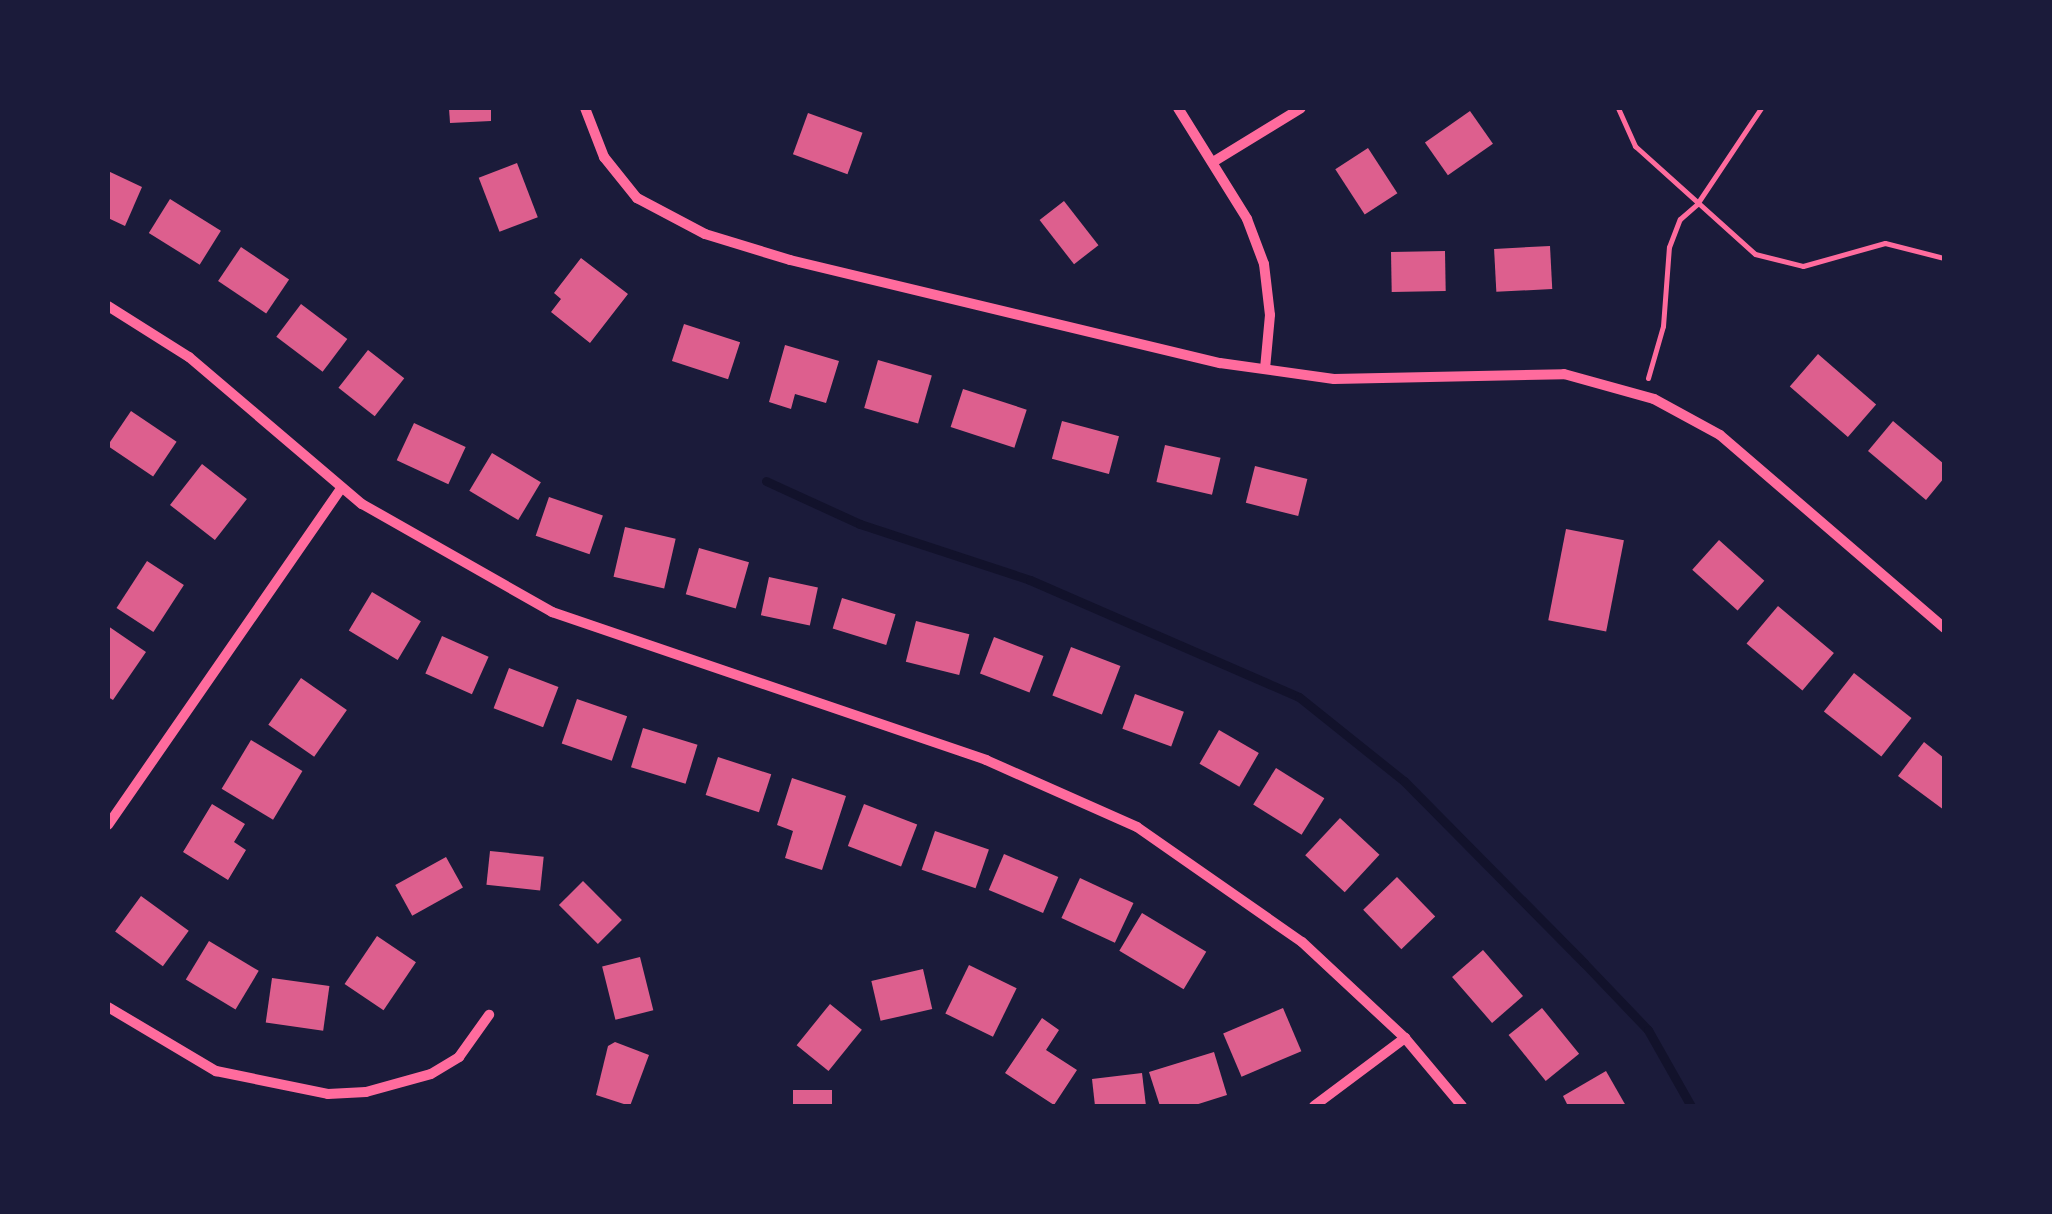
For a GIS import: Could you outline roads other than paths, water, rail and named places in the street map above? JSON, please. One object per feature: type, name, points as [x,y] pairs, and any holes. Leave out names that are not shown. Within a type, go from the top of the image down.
[{"type":"street","points":[[585,108],[621,183],[666,217],[705,234],[790,260],[1265,369],[1398,380],[1564,374],[1641,395],[1720,435],[1944,628]]},
{"type":"street","points":[[1178,108],[1213,162],[1264,264],[1270,315],[1265,369]]},
{"type":"street","points":[[1213,162],[1301,108]]},
{"type":"street","points":[[108,306],[190,357],[342,489],[552,612],[986,760],[1137,827],[1302,942],[1405,1038],[1462,1106]]},
{"type":"street","points":[[108,825],[342,489]]},
{"type":"street","points":[[108,1007],[216,1071],[328,1094],[366,1092],[431,1074],[459,1057],[488,1015]]},
{"type":"street","points":[[1314,1106],[1405,1038]]},
{"type":"waterway","points":[[766,481],[860,524],[1030,580],[1299,697],[1404,781],[1584,963],[1648,1030],[1691,1106]]}]
